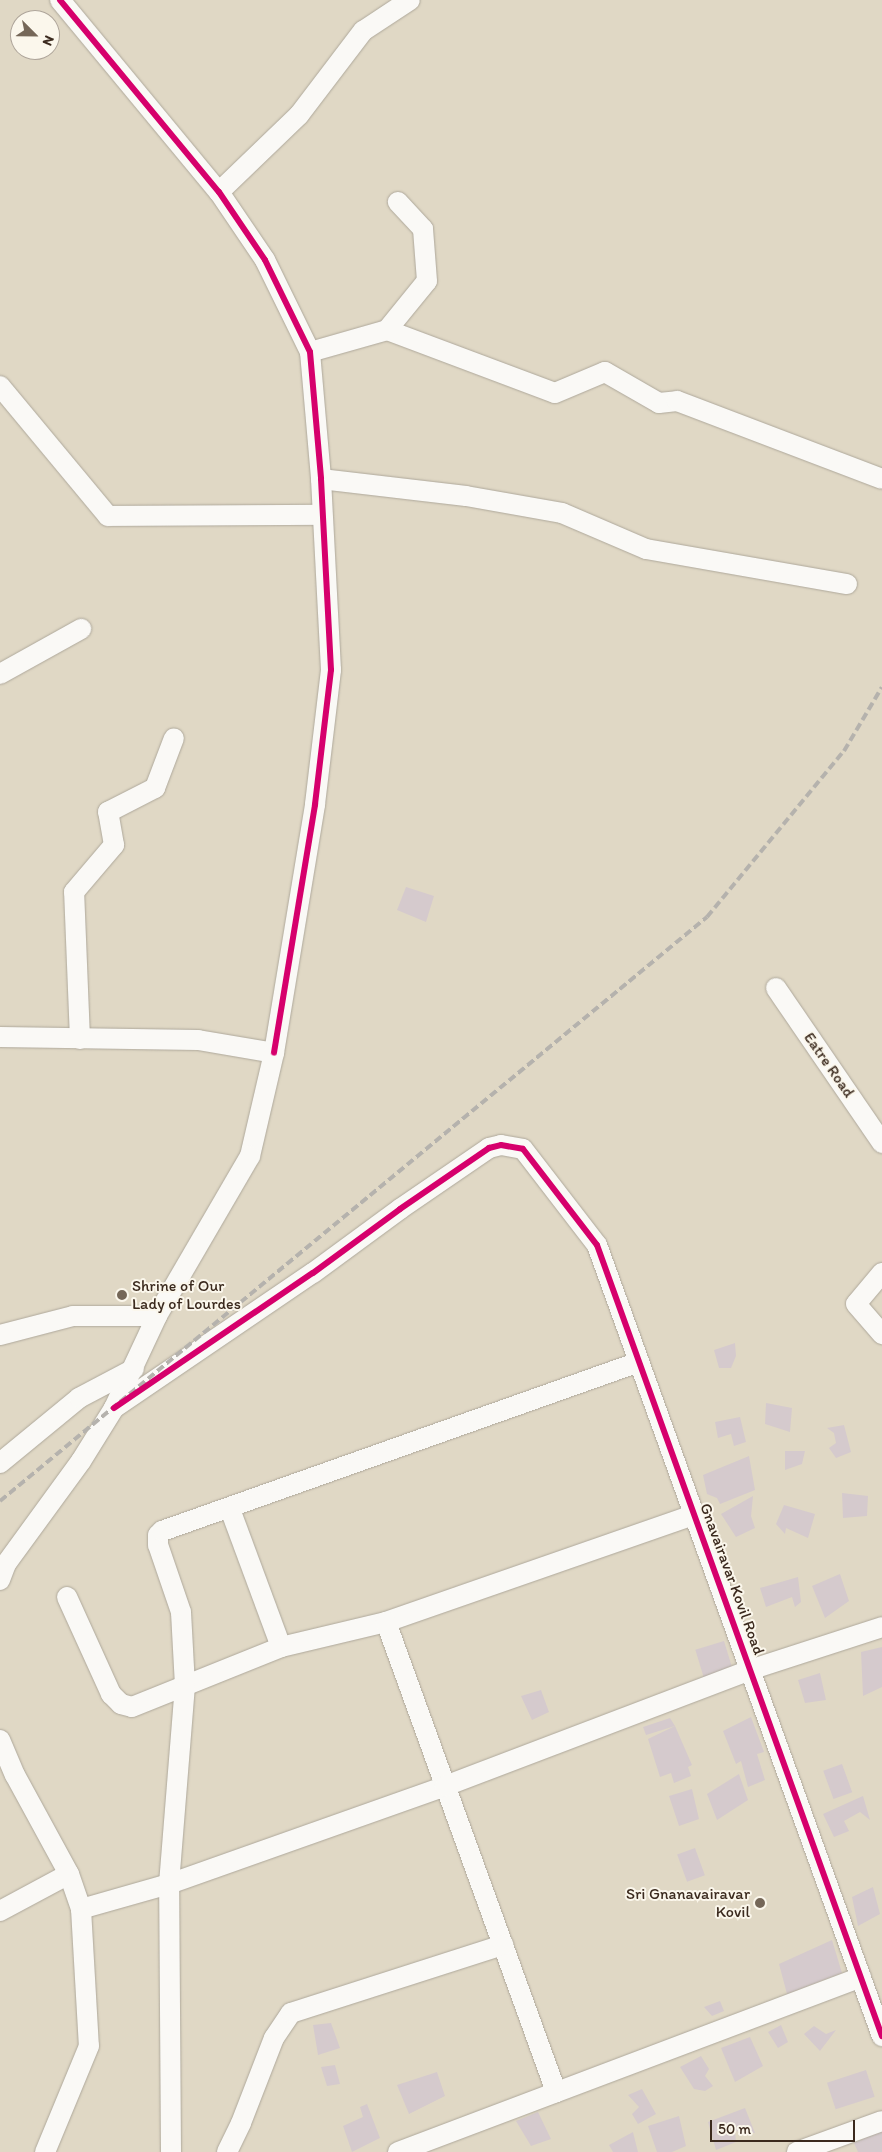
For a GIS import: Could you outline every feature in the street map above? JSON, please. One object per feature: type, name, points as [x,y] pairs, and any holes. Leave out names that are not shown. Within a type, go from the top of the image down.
[{"type":"street","points":[[0,1580],[6,1564],[81,1461],[114,1408],[134,1369],[157,1316],[250,1156],[274,1053],[315,804],[331,670],[321,479],[310,352],[265,260],[219,192],[60,0]]},
{"type":"street","points":[[219,192],[298,115],[363,31],[410,0]]},
{"type":"street","points":[[310,352],[387,330],[427,282],[423,229],[398,202]]},
{"type":"street","points":[[387,330],[555,393],[604,372],[659,403],[677,401],[882,479]]},
{"type":"street","points":[[0,386],[108,516],[322,515]]},
{"type":"street","points":[[321,479],[466,496],[562,513],[646,549],[847,584]]},
{"type":"street","points":[[0,674],[81,629]]},
{"type":"street","points":[[80,1039],[74,892],[114,845],[108,812],[156,788],[174,738]]},
{"type":"street","name":"Eatre Road","points":[[776,988],[882,1143]]},
{"type":"street","points":[[2,1043],[80,1039],[198,1040],[274,1053]]},
{"type":"street","name":"Gnavairavar Kovil Road","points":[[114,1408],[313,1273],[400,1209],[489,1148],[501,1145],[523,1149],[597,1245],[882,2036]]},
{"type":"street","points":[[882,1274],[856,1304],[882,1334]]},
{"type":"street","points":[[0,1335],[73,1316],[157,1316]]},
{"type":"street","points":[[172,2152],[169,1884],[185,1686],[181,1612],[158,1545],[158,1535],[162,1531],[230,1509],[638,1362]]},
{"type":"street","points":[[0,1463],[79,1398],[134,1369]]},
{"type":"street","points":[[230,1509],[281,1647]]},
{"type":"street","points":[[67,1597],[111,1694],[121,1704],[132,1707],[281,1647],[386,1622],[694,1515]]},
{"type":"street","points":[[386,1622],[556,2092]]},
{"type":"street","points":[[81,1909],[169,1884],[445,1786],[750,1670],[882,1627]]},
{"type":"street","points":[[0,1740],[15,1775],[69,1874],[81,1909],[88,2046],[45,2152]]},
{"type":"street","points":[[0,1912],[69,1874]]},
{"type":"street","points":[[226,2152],[241,2123],[274,2038],[291,2013],[503,1945]]},
{"type":"street","points":[[398,2152],[861,1977]]},
{"type":"street","points":[[797,2152],[882,2121]]},
{"type":"building","points":[[406,887],[434,896],[426,922],[397,910]]},
{"type":"building","points":[[735,1343],[736,1356],[731,1368],[719,1368],[714,1350]]},
{"type":"building","points":[[766,1403],[792,1408],[790,1432],[765,1424]]},
{"type":"building","points":[[740,1417],[746,1442],[734,1446],[731,1434],[718,1438],[715,1422]]},
{"type":"building","points":[[844,1425],[851,1452],[836,1458],[829,1448],[836,1443],[834,1433],[827,1428]]},
{"type":"building","points":[[785,1451],[805,1451],[802,1464],[785,1470]]},
{"type":"building","points":[[749,1456],[755,1490],[720,1504],[717,1498],[707,1494],[703,1475]]},
{"type":"building","points":[[842,1493],[868,1496],[867,1516],[843,1518]]},
{"type":"building","points":[[753,1496],[751,1516],[755,1528],[736,1537],[721,1514]]},
{"type":"building","points":[[784,1505],[815,1514],[808,1538],[786,1528],[785,1534],[776,1524]]},
{"type":"building","points":[[840,1574],[849,1601],[825,1618],[812,1586]]},
{"type":"building","points":[[798,1577],[801,1602],[795,1607],[792,1597],[766,1607],[760,1588]]},
{"type":"building","points":[[724,1641],[733,1671],[704,1679],[695,1650]]},
{"type":"building","points":[[882,1647],[882,1687],[863,1696],[861,1652]]},
{"type":"building","points":[[820,1673],[826,1700],[805,1703],[798,1680]]},
{"type":"building","points":[[541,1690],[549,1712],[532,1720],[521,1696]]},
{"type":"building","points":[[751,1717],[764,1752],[757,1754],[765,1780],[748,1787],[741,1761],[736,1764],[723,1731]]},
{"type":"building","points":[[670,1718],[675,1726],[646,1735],[643,1727]]},
{"type":"building","points":[[675,1726],[692,1765],[688,1767],[691,1776],[674,1783],[671,1773],[660,1777],[648,1739]]},
{"type":"building","points":[[842,1764],[852,1792],[833,1799],[823,1771]]},
{"type":"building","points":[[739,1774],[748,1800],[717,1820],[707,1794]]},
{"type":"building","points":[[692,1789],[699,1819],[679,1826],[669,1796]]},
{"type":"building","points":[[863,1796],[870,1820],[860,1812],[844,1821],[849,1831],[834,1837],[823,1814]]},
{"type":"building","points":[[695,1848],[705,1875],[687,1882],[677,1854]]},
{"type":"building","points":[[873,1887],[880,1914],[858,1926],[852,1897]]},
{"type":"building","points":[[832,1940],[842,1973],[787,1994],[779,1964]]},
{"type":"building","points":[[720,2001],[724,2011],[712,2016],[704,2007]]},
{"type":"building","points":[[331,2023],[340,2048],[318,2055],[313,2025]]},
{"type":"building","points":[[781,2025],[788,2042],[778,2048],[768,2032]]},
{"type":"building","points":[[814,2026],[826,2034],[836,2030],[820,2051],[804,2034]]},
{"type":"building","points":[[750,2037],[763,2066],[735,2082],[721,2048]]},
{"type":"building","points":[[701,2056],[709,2069],[705,2076],[713,2086],[705,2091],[694,2089],[680,2067]]},
{"type":"building","points":[[335,2065],[340,2084],[327,2086],[321,2067]]},
{"type":"building","points":[[866,2070],[875,2097],[836,2109],[827,2083]]},
{"type":"building","points":[[437,2072],[445,2096],[409,2114],[397,2085]]},
{"type":"building","points":[[642,2089],[656,2114],[638,2124],[632,2114],[639,2107],[628,2095]]},
{"type":"building","points":[[367,2104],[380,2138],[352,2152],[343,2126],[363,2117],[360,2107]]},
{"type":"building","points":[[745,2108],[755,2133],[735,2131],[736,2142],[716,2150],[708,2122]]},
{"type":"building","points":[[538,2112],[551,2139],[531,2146],[516,2121]]},
{"type":"building","points":[[679,2116],[686,2146],[672,2152],[657,2152],[648,2126]]},
{"type":"building","points":[[882,2130],[882,2152],[858,2152],[854,2143]]},
{"type":"building","points":[[633,2132],[638,2152],[613,2152],[609,2145]]},
{"type":"railway","points":[[0,1501],[707,917],[844,751],[882,687]]},
{"type":"cycle path","points":[[60,0],[219,192],[265,260],[310,352],[321,479],[331,670],[315,805],[274,1053]]},
{"type":"cycle path","points":[[114,1408],[313,1273],[400,1209],[489,1148],[501,1145],[523,1149],[597,1245],[882,2036]]},
{"type":"place","name":"Shrine of Our Lady of Lourdes","points":[[122,1295]]},
{"type":"place","name":"Sri Gnanavairavar Kovil","points":[[760,1903]]}]
